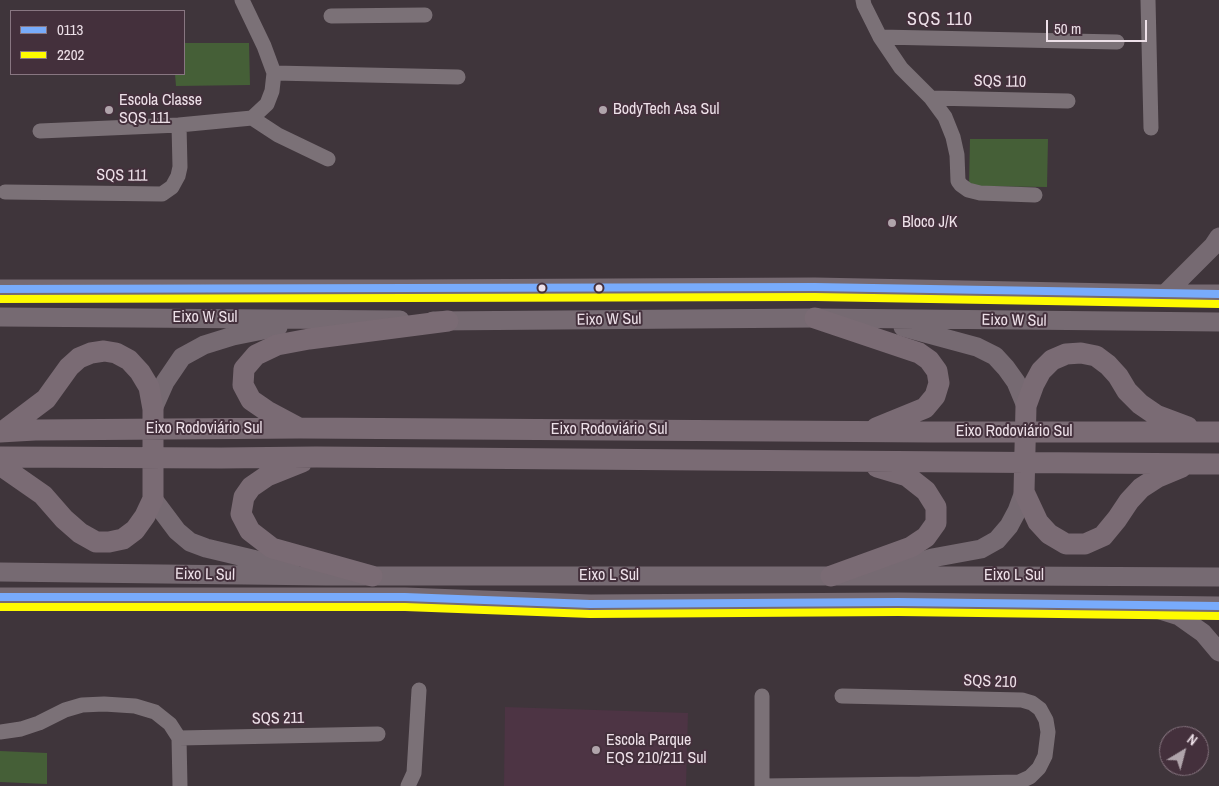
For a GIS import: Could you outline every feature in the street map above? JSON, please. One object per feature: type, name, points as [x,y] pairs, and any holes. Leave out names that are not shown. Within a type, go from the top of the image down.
[{"type":"highway","points":[[815,318],[919,352],[929,360],[937,371],[939,383],[935,396],[925,408],[867,432]]},
{"type":"highway","points":[[300,428],[267,411],[251,400],[243,385],[244,369],[256,355],[277,345],[448,321]]},
{"type":"highway","points":[[0,465],[43,495],[64,519],[80,533],[96,542],[123,539],[135,530],[154,498],[153,409],[149,387],[140,372],[129,360],[116,353],[104,351],[91,353],[79,358],[69,367],[46,399],[1,432]]},
{"type":"highway","points":[[1192,464],[1158,477],[1141,488],[1103,536],[1085,544],[1066,544],[1049,534],[1038,522],[1024,492],[1026,406],[1041,371],[1052,360],[1066,354],[1081,353],[1096,356],[1108,365],[1118,376],[1127,391],[1140,404],[1180,425],[1213,432]]},
{"type":"highway","name":"Eixo Rodoviário Sul","points":[[1,432],[34,430],[300,428],[867,432],[1213,432]]},
{"type":"highway","points":[[316,456],[267,476],[251,487],[244,498],[241,514],[250,531],[272,548],[302,558],[372,576]]},
{"type":"highway","name":"Eixo Rodoviário Sul","points":[[0,457],[221,458],[316,456],[1219,464]]},
{"type":"highway","points":[[831,576],[911,547],[926,537],[936,523],[936,507],[926,491],[907,476],[855,460]]},
{"type":"main road","points":[[1165,294],[1213,246],[1219,237]]},
{"type":"main road","name":"Eixo W Sul","points":[[4,286],[406,289],[816,287],[1219,294]]},
{"type":"main road","name":"Eixo W Sul","points":[[0,317],[318,318],[448,321],[815,318],[1219,322]]},
{"type":"main road","points":[[153,409],[165,382],[182,357],[204,345],[233,336],[318,318]]},
{"type":"main road","points":[[875,319],[977,347],[995,356],[1016,382],[1026,406]]},
{"type":"main road","points":[[874,576],[904,565],[981,549],[997,540],[1009,526],[1024,492]]},
{"type":"main road","points":[[154,498],[177,531],[190,542],[206,548],[326,576]]},
{"type":"main road","name":"Eixo L Sul","points":[[0,572],[326,576],[1219,577]]},
{"type":"main road","name":"Eixo L Sul","points":[[2,598],[405,597],[590,604],[908,602],[1219,606]]},
{"type":"main road","points":[[1142,605],[1179,616],[1203,633],[1219,652]]},
{"type":"street","points":[[40,131],[179,125],[252,118],[267,104],[272,91],[274,73],[264,46],[242,0]]},
{"type":"street","points":[[863,0],[880,37],[901,68],[931,98],[945,117],[953,137],[957,155],[958,181],[961,185],[968,190],[980,193],[1035,195]]},
{"type":"street","points":[[1148,0],[1151,128]]},
{"type":"street","points":[[331,16],[350,8],[425,15]]},
{"type":"street","points":[[880,37],[1117,42]]},
{"type":"street","points":[[274,73],[458,77]]},
{"type":"street","name":"SQS 110","points":[[931,98],[1068,101]]},
{"type":"street","points":[[252,118],[278,135],[328,159]]},
{"type":"street","name":"SQS 111","points":[[5,192],[162,194],[172,187],[178,176],[180,167],[179,125]]},
{"type":"street","points":[[408,786],[414,773],[419,690]]},
{"type":"street","name":"SQS 210","points":[[762,696],[762,786],[1019,782],[1030,777],[1039,768],[1045,756],[1048,732],[1046,720],[1040,709],[1032,703],[1022,700],[842,696]]},
{"type":"street","points":[[0,732],[21,729],[39,723],[65,710],[82,705],[135,706],[155,712],[170,724],[179,738],[180,786]]},
{"type":"street","name":"SQS 211","points":[[179,738],[378,734]]},
{"type":"shaded area","name":"Escola Parque EQS 210/211 Sul","points":[[505,707],[688,713],[686,786],[504,786]]},
{"type":"green space","points":[[185,43],[249,43],[250,85],[176,86],[175,75],[185,75]]},
{"type":"green space","points":[[970,139],[1048,139],[1047,187],[969,186]]},
{"type":"green space","points":[[0,751],[47,753],[47,784],[0,782]]},
{"type":"transit line","name":"0113","points":[[0,289],[815,287],[1219,294]]},
{"type":"transit line","name":"2202","points":[[0,299],[815,297],[1219,304]]},
{"type":"transit line","name":"0113","points":[[0,597],[405,597],[590,604],[898,602],[1219,606]]},
{"type":"transit line","name":"2202","points":[[0,607],[405,607],[590,614],[898,612],[1219,616]]},
{"type":"place","name":"Escola Classe SQS 111","points":[[109,110]]},
{"type":"place","name":"BodyTech Asa Sul","points":[[603,110]]},
{"type":"place","name":"Bloco J/K","points":[[892,223]]},
{"type":"place","name":"Escola Parque EQS 210/211 Sul","points":[[596,750]]},
{"type":"district","name":"SQS 110","points":[[940,20]]}]
